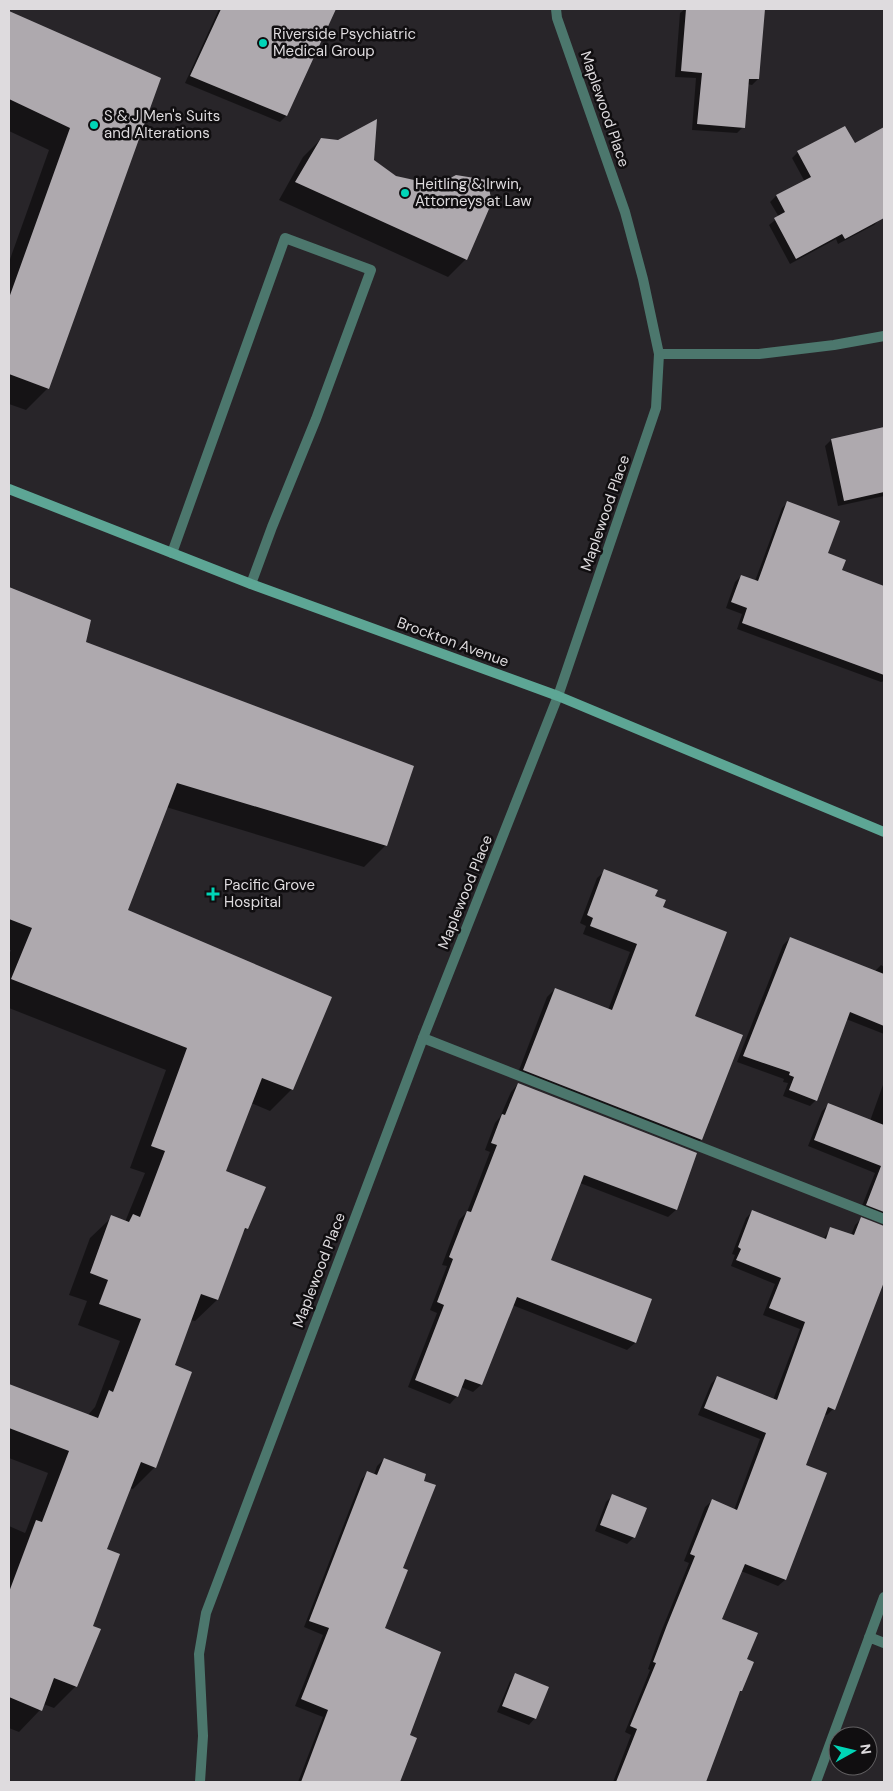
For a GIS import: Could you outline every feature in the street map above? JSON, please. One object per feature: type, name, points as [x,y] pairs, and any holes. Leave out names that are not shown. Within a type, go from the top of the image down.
[{"type":"main road","name":"Brockton Avenue","points":[[9,489],[251,584],[558,696],[884,832]]},
{"type":"street","name":"Maplewood Place","points":[[200,1782],[203,1736],[199,1654],[206,1613],[423,1038],[558,696],[656,408],[659,354],[643,280],[625,212],[557,18],[556,9]]},
{"type":"street","points":[[172,553],[285,238],[371,270],[251,584]]},
{"type":"street","points":[[659,354],[759,354],[834,345],[884,336]]},
{"type":"street","points":[[423,1038],[884,1219]]},
{"type":"street","points":[[816,1782],[884,1597]]},
{"type":"street","points":[[869,1637],[884,1643]]},
{"type":"building","name":"Riverside Psychiatric Medical Group","points":[[221,9],[336,9],[287,116],[190,76]]},
{"type":"building","points":[[686,9],[765,9],[759,79],[749,79],[745,128],[697,124],[702,73],[681,71]]},
{"type":"building","points":[[9,11],[161,78],[49,389],[9,374],[9,298],[70,128],[9,99]]},
{"type":"building","name":"Heitling & Irwin, Attorneys at Law","points":[[377,119],[374,160],[396,176],[437,185],[456,175],[487,180],[492,202],[467,260],[295,182],[321,138],[338,140]]},
{"type":"building","points":[[845,126],[855,143],[884,127],[884,218],[845,239],[842,234],[796,259],[774,218],[785,212],[776,195],[811,177],[797,151]]},
{"type":"building","points":[[884,427],[884,492],[844,501],[831,439]]},
{"type":"building","points":[[787,501],[840,521],[828,553],[846,560],[842,570],[884,586],[884,675],[742,623],[747,608],[731,602],[741,575],[758,581]]},
{"type":"building","points":[[9,587],[91,620],[86,642],[414,766],[387,846],[177,783],[128,910],[332,997],[293,1090],[262,1078],[226,1171],[266,1187],[248,1229],[245,1228],[218,1300],[201,1294],[175,1365],[192,1372],[156,1468],[141,1462],[107,1549],[120,1554],[93,1626],[101,1629],[77,1687],[54,1678],[42,1711],[9,1697],[9,1592],[36,1520],[42,1522],[69,1451],[9,1428],[9,1384],[98,1418],[109,1390],[113,1392],[141,1319],[99,1304],[108,1280],[90,1273],[111,1215],[129,1222],[133,1214],[140,1217],[165,1151],[151,1146],[187,1048],[11,979],[32,928],[9,919]]},
{"type":"building","points":[[604,869],[658,890],[655,896],[666,900],[663,907],[727,932],[695,1016],[743,1035],[702,1140],[523,1070],[555,988],[612,1010],[637,944],[590,926],[593,918],[587,915]]},
{"type":"building","points":[[790,937],[884,974],[884,1026],[850,1012],[817,1101],[789,1090],[794,1077],[789,1075],[790,1072],[743,1056]]},
{"type":"building","points":[[518,1083],[697,1153],[677,1210],[584,1175],[551,1260],[652,1299],[636,1343],[517,1297],[482,1385],[465,1379],[458,1397],[415,1380],[444,1305],[437,1302],[453,1259],[449,1257],[467,1211],[471,1212],[497,1145],[491,1143],[502,1114],[505,1115]]},
{"type":"building","points":[[828,1103],[884,1125],[884,1212],[866,1205],[881,1166],[814,1140]]},
{"type":"building","points":[[752,1210],[826,1239],[830,1227],[854,1235],[861,1217],[884,1226],[884,1282],[835,1410],[828,1407],[806,1465],[827,1473],[786,1580],[745,1564],[722,1619],[758,1633],[747,1659],[754,1662],[742,1691],[740,1691],[706,1782],[616,1782],[637,1729],[630,1726],[656,1663],[653,1662],[695,1556],[690,1554],[712,1499],[737,1510],[766,1433],[704,1408],[717,1376],[777,1400],[805,1322],[769,1308],[781,1278],[736,1260],[741,1249],[738,1247]]},
{"type":"building","points":[[384,1458],[426,1474],[424,1481],[436,1485],[403,1568],[408,1570],[385,1628],[441,1652],[410,1735],[417,1738],[400,1782],[301,1782],[328,1710],[301,1699],[329,1628],[309,1621],[367,1471],[377,1475]]},
{"type":"building","points":[[612,1494],[647,1508],[635,1538],[600,1525]]},
{"type":"building","points":[[515,1673],[549,1687],[536,1719],[502,1706]]},
{"type":"place","name":"Riverside Psychiatric Medical Group","points":[[263,43]]},
{"type":"place","name":"S & J Men's Suits and Alterations","points":[[94,125]]},
{"type":"place","name":"Heitling & Irwin, Attorneys at Law","points":[[405,193]]},
{"type":"place","name":"Pacific Grove Hospital","points":[[213,894]]}]
